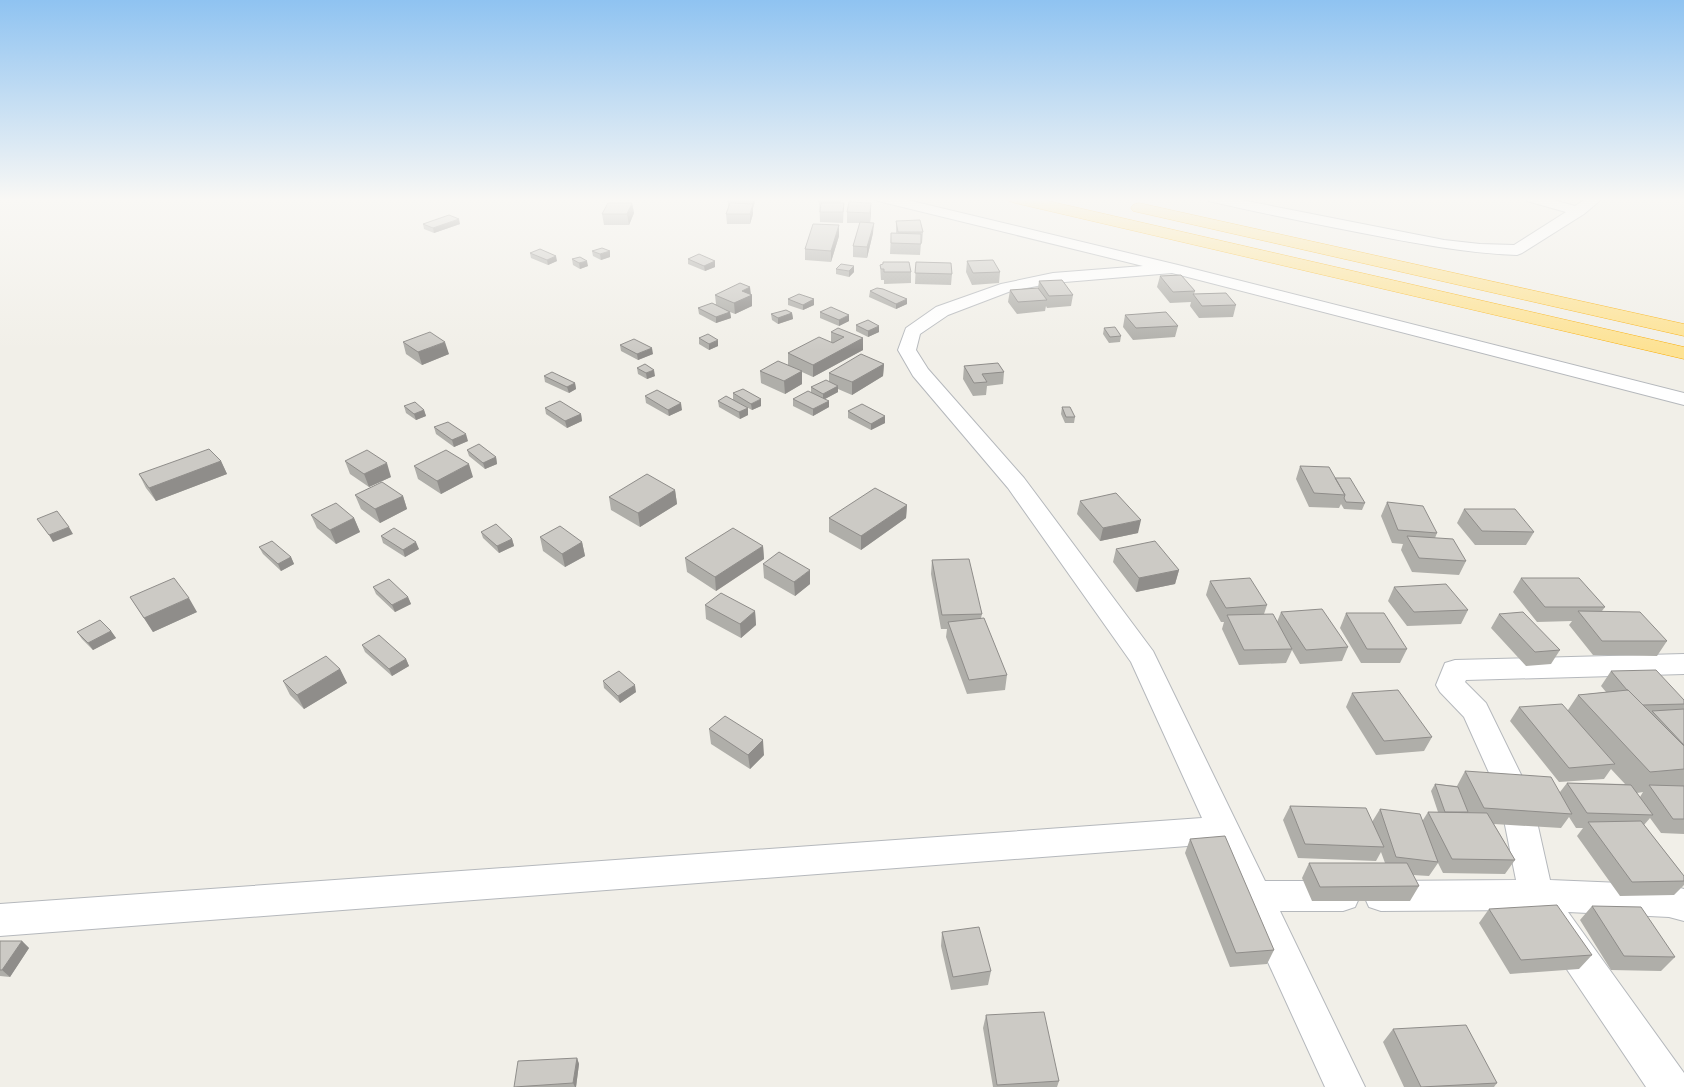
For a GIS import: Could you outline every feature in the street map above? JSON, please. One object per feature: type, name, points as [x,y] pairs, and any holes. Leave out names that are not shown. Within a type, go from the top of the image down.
[{"type":"highway","points":[[1234,249],[1684,353]]},
{"type":"highway","points":[[1323,249],[1684,330]]},
{"type":"street","points":[[1092,249],[1684,399]]},
{"type":"street","points":[[1473,249],[1519,249]]},
{"type":"street","points":[[1172,268],[1053,278],[1007,287],[942,311],[912,332],[907,350],[920,372],[1016,483],[1143,658],[1345,1087]]},
{"type":"street","points":[[1670,1087],[1536,895],[1516,795],[1476,712],[1450,685],[1455,670],[1684,664]]},
{"type":"street","points":[[0,920],[1224,830]]},
{"type":"street","points":[[1255,896],[1536,895],[1669,900],[1684,904]]},
{"type":"building","points":[[540,249],[556,256],[547,260],[530,253]]},
{"type":"building","points":[[604,249],[610,251],[600,254],[592,251]]},
{"type":"building","points":[[805,249],[832,249],[831,251]]},
{"type":"building","points":[[699,254],[715,261],[704,266],[688,259]]},
{"type":"building","points":[[580,257],[587,261],[579,263],[572,259]]},
{"type":"building","points":[[993,260],[1000,272],[973,273],[967,261]]},
{"type":"building","points":[[883,262],[909,262],[911,272],[884,272],[880,265]]},
{"type":"building","points":[[916,262],[951,263],[952,274],[915,273]]},
{"type":"building","points":[[841,264],[854,266],[849,271],[836,269]]},
{"type":"building","points":[[1181,275],[1195,291],[1173,292],[1160,276]]},
{"type":"building","points":[[1062,280],[1073,295],[1049,296],[1039,281]]},
{"type":"building","points":[[740,283],[750,287],[742,291],[752,295],[734,303],[715,295]]},
{"type":"building","points":[[877,288],[907,299],[896,304],[870,291]]},
{"type":"building","points":[[1038,288],[1047,300],[1018,302],[1010,290]]},
{"type":"building","points":[[1226,293],[1236,305],[1202,306],[1193,294]]},
{"type":"building","points":[[799,294],[814,299],[803,305],[788,299]]},
{"type":"building","points":[[712,303],[730,312],[716,317],[698,308]]},
{"type":"building","points":[[831,307],[849,315],[839,320],[820,312]]},
{"type":"building","points":[[786,310],[792,313],[778,318],[771,314]]},
{"type":"building","points":[[1166,312],[1178,326],[1136,328],[1125,315]]},
{"type":"building","points":[[868,320],[879,326],[868,331],[856,325]]},
{"type":"building","points":[[1115,327],[1121,336],[1110,337],[1104,328]]},
{"type":"building","points":[[838,328],[863,338],[813,365],[788,353],[819,337],[833,343],[844,337],[831,332]]},
{"type":"building","points":[[430,332],[445,342],[418,352],[403,342]]},
{"type":"building","points":[[708,334],[718,340],[709,344],[699,338]]},
{"type":"building","points":[[634,339],[652,348],[637,354],[620,345]]},
{"type":"building","points":[[861,354],[884,364],[852,382],[829,373]]},
{"type":"building","points":[[778,361],[802,371],[784,381],[760,371]]},
{"type":"building","points":[[998,363],[1004,372],[982,374],[987,382],[974,383],[964,366]]},
{"type":"building","points":[[645,364],[654,370],[646,373],[637,368]]},
{"type":"building","points":[[552,372],[575,383],[567,387],[544,376]]},
{"type":"building","points":[[826,380],[838,386],[823,394],[811,387]]},
{"type":"building","points":[[743,389],[761,399],[751,404],[733,393]]},
{"type":"building","points":[[657,390],[681,403],[668,410],[645,396]]},
{"type":"building","points":[[808,391],[829,401],[813,409],[793,399]]},
{"type":"building","points":[[726,396],[748,408],[739,412],[718,401]]},
{"type":"building","points":[[560,401],[581,414],[565,421],[545,408]]},
{"type":"building","points":[[415,402],[424,410],[414,414],[404,406]]},
{"type":"building","points":[[862,404],[885,416],[871,424],[848,411]]},
{"type":"building","points":[[1062,407],[1070,407],[1075,417],[1066,417]]},
{"type":"building","points":[[448,422],[466,434],[452,440],[434,427]]},
{"type":"building","points":[[479,444],[496,457],[483,463],[467,450]]},
{"type":"building","points":[[209,449],[221,461],[149,488],[139,474]]},
{"type":"building","points":[[367,450],[387,463],[364,474],[345,461]]},
{"type":"building","points":[[446,450],[469,464],[437,481],[414,466]]},
{"type":"building","points":[[1300,466],[1329,467],[1345,495],[1314,493]]},
{"type":"building","points":[[647,474],[675,490],[638,513],[609,497]]},
{"type":"building","points":[[1335,478],[1350,478],[1365,503],[1346,502],[1345,495]]},
{"type":"building","points":[[382,482],[403,496],[375,509],[355,495]]},
{"type":"building","points":[[875,488],[907,505],[861,536],[829,518]]},
{"type":"building","points":[[1116,493],[1141,520],[1103,528],[1080,501]]},
{"type":"building","points":[[1387,502],[1423,506],[1437,533],[1398,530]]},
{"type":"building","points":[[336,503],[354,518],[330,530],[311,515]]},
{"type":"building","points":[[1464,509],[1515,509],[1534,532],[1482,531]]},
{"type":"building","points":[[57,511],[69,527],[49,535],[37,519]]},
{"type":"building","points":[[496,524],[512,539],[497,546],[481,532]]},
{"type":"building","points":[[560,526],[582,542],[562,554],[540,537]]},
{"type":"building","points":[[394,528],[416,542],[403,550],[381,536]]},
{"type":"building","points":[[733,528],[763,546],[715,577],[685,558]]},
{"type":"building","points":[[1407,536],[1453,539],[1466,561],[1419,558]]},
{"type":"building","points":[[272,541],[291,557],[278,564],[259,547]]},
{"type":"building","points":[[1155,541],[1179,570],[1139,578],[1116,549]]},
{"type":"building","points":[[779,552],[810,570],[794,582],[763,564]]},
{"type":"building","points":[[969,559],[982,614],[942,615],[932,560]]},
{"type":"building","points":[[174,578],[189,598],[144,618],[130,597]]},
{"type":"building","points":[[1250,578],[1267,605],[1226,608],[1210,581]]},
{"type":"building","points":[[1521,578],[1579,578],[1605,607],[1545,607]]},
{"type":"building","points":[[389,579],[408,597],[392,605],[373,587]]},
{"type":"building","points":[[1446,584],[1468,610],[1414,612],[1394,587]]},
{"type":"building","points":[[721,593],[755,611],[740,624],[705,605]]},
{"type":"building","points":[[1322,609],[1348,647],[1306,650],[1281,612]]},
{"type":"building","points":[[1578,611],[1640,612],[1667,641],[1602,641]]},
{"type":"building","points":[[1523,612],[1560,650],[1535,652],[1499,614]]},
{"type":"building","points":[[1346,613],[1384,613],[1407,649],[1367,649]]},
{"type":"building","points":[[1273,614],[1292,649],[1244,650],[1227,615]]},
{"type":"building","points":[[984,618],[1007,675],[969,680],[948,622]]},
{"type":"building","points":[[100,620],[111,631],[88,643],[77,632]]},
{"type":"building","points":[[379,635],[406,659],[389,669],[362,645]]},
{"type":"building","points":[[326,656],[340,669],[297,695],[283,681]]},
{"type":"building","points":[[1656,670],[1684,700],[1684,704],[1643,705],[1611,671]]},
{"type":"building","points":[[619,671],[635,685],[618,696],[603,681]]},
{"type":"building","points":[[1398,690],[1432,737],[1384,741],[1352,693]]},
{"type":"building","points":[[1628,690],[1684,746],[1684,769],[1650,772],[1578,695]]},
{"type":"building","points":[[1562,704],[1615,764],[1569,768],[1519,707]]},
{"type":"building","points":[[1684,709],[1684,745],[1652,711]]},
{"type":"building","points":[[725,716],[763,740],[748,755],[709,729]]},
{"type":"building","points":[[1465,771],[1551,777],[1572,814],[1484,808]]},
{"type":"building","points":[[1567,783],[1631,785],[1653,815],[1587,813]]},
{"type":"building","points":[[1435,784],[1458,787],[1468,812],[1445,812]]},
{"type":"building","points":[[1649,785],[1684,786],[1684,819],[1673,819]]},
{"type":"building","points":[[1290,806],[1366,808],[1384,847],[1305,844]]},
{"type":"building","points":[[1380,809],[1420,814],[1438,862],[1396,857]]},
{"type":"building","points":[[1428,812],[1487,813],[1515,860],[1452,859]]},
{"type":"building","points":[[1641,821],[1684,876],[1684,881],[1632,882],[1588,822]]},
{"type":"building","points":[[1225,836],[1274,950],[1236,953],[1190,839]]},
{"type":"building","points":[[1309,863],[1407,863],[1419,886],[1320,887]]},
{"type":"building","points":[[1557,905],[1592,955],[1521,960],[1489,909]]},
{"type":"building","points":[[1592,906],[1641,907],[1675,957],[1624,956]]},
{"type":"building","points":[[979,927],[991,971],[953,977],[942,932]]},
{"type":"building","points":[[0,941],[22,941],[2,970],[0,970]]},
{"type":"building","points":[[1044,1012],[1059,1081],[997,1085],[986,1015]]},
{"type":"building","points":[[1466,1025],[1497,1083],[1421,1087],[1393,1029]]},
{"type":"building","points":[[577,1058],[573,1083],[514,1087],[518,1061]]}]
